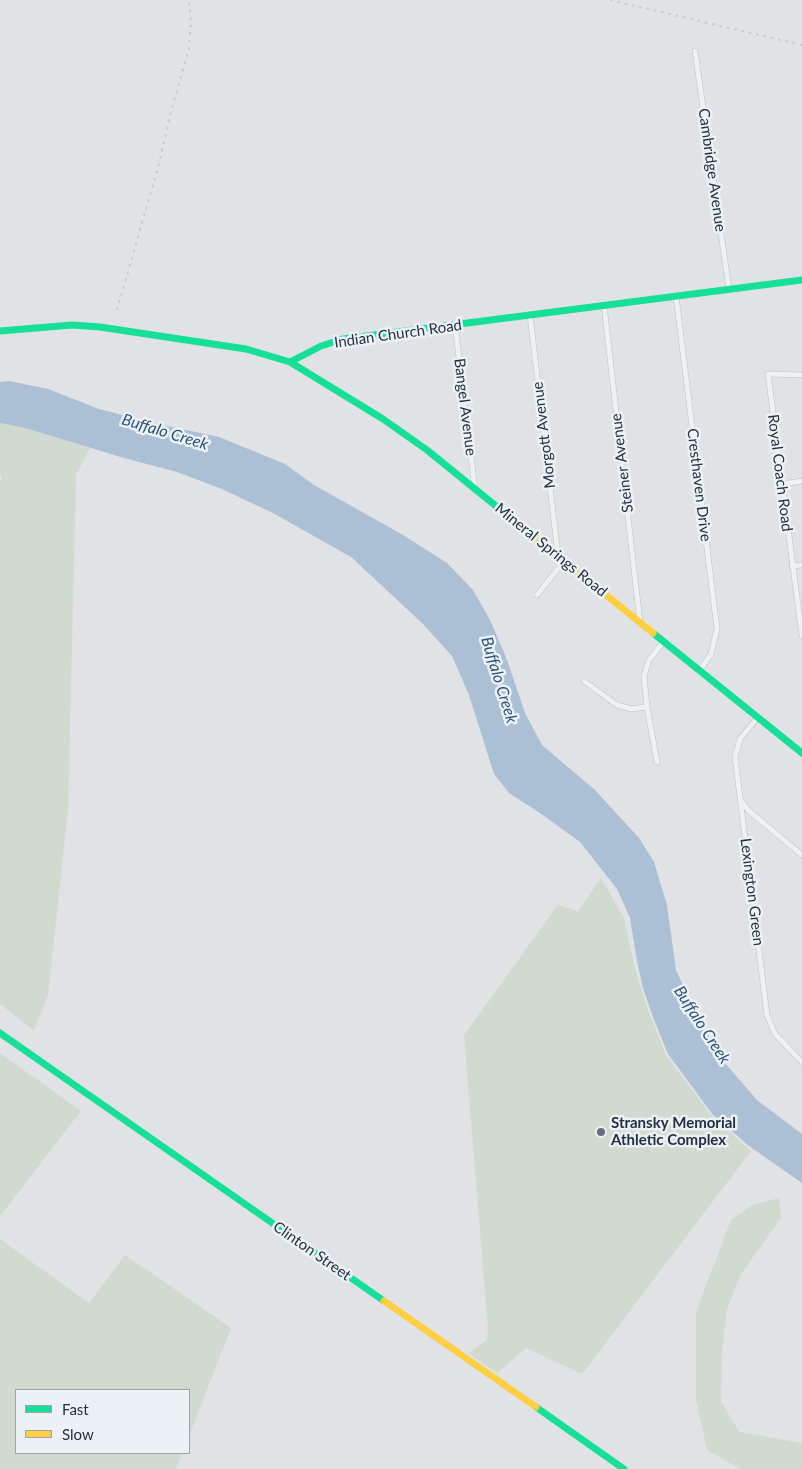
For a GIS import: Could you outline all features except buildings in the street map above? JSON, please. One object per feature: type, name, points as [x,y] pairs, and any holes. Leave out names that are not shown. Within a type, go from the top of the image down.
[{"type":"street","name":"Cambridge Avenue","points":[[695,51],[729,289]]},
{"type":"street","name":"Indian Church Road","points":[[290,362],[321,346],[343,339],[802,280]]},
{"type":"street","name":"Cresthaven Drive","points":[[676,296],[717,629],[711,654],[700,670]]},
{"type":"street","name":"Steiner Avenue","points":[[604,305],[640,622]]},
{"type":"street","name":"Morgott Avenue","points":[[530,315],[558,555]]},
{"type":"street","points":[[0,331],[72,325],[100,327],[246,349],[290,362]]},
{"type":"street","name":"Bangel Avenue","points":[[455,326],[475,488]]},
{"type":"street","name":"Mineral Springs Road","points":[[290,362],[404,433],[802,752]]},
{"type":"street","name":"Royal Coach Road","points":[[802,375],[768,374],[802,636]]},
{"type":"street","points":[[782,484],[802,481]]},
{"type":"street","points":[[537,595],[564,561]]},
{"type":"street","points":[[792,566],[802,565]]},
{"type":"street","points":[[657,762],[644,684],[646,668],[654,651],[664,641]]},
{"type":"street","points":[[584,681],[617,705],[631,709],[647,707]]},
{"type":"street","name":"Lexington Green","points":[[758,717],[740,739],[735,750],[735,757],[767,1015],[775,1034],[802,1062]]},
{"type":"street","points":[[740,797],[748,810],[802,855]]},
{"type":"street","name":"Clinton Street","points":[[0,1033],[624,1469]]},
{"type":"shaded area","points":[[0,423],[25,428],[90,448],[76,475],[68,810],[48,995],[34,1031],[0,1004],[0,481],[2,478],[0,474]]},
{"type":"shaded area","name":"Stransky Memorial Athletic Complex","points":[[601,878],[624,918],[635,969],[648,1010],[666,1055],[710,1114],[751,1151],[582,1374],[526,1348],[497,1373],[468,1353],[486,1341],[488,1329],[464,1035],[558,905],[578,911]]},
{"type":"shaded area","points":[[0,1053],[81,1111],[0,1216]]},
{"type":"shaded area","points":[[779,1198],[781,1218],[741,1274],[727,1309],[722,1350],[721,1401],[739,1432],[802,1443],[802,1469],[740,1469],[707,1450],[696,1400],[696,1312],[731,1220],[752,1205]]},
{"type":"shaded area","points":[[0,1239],[89,1303],[125,1255],[231,1328],[190,1433],[190,1389],[15,1389],[15,1454],[182,1454],[176,1469],[0,1469]]},
{"type":"water","name":"Buffalo Creek","points":[[9,381],[48,389],[99,409],[219,437],[285,464],[314,485],[403,535],[447,563],[473,590],[490,620],[506,657],[525,713],[542,745],[595,790],[639,838],[654,862],[667,905],[676,970],[698,1018],[724,1062],[757,1100],[802,1134],[802,1183],[749,1146],[713,1115],[668,1054],[643,988],[630,918],[617,889],[580,842],[509,793],[494,774],[469,695],[452,656],[422,623],[351,557],[273,513],[222,489],[177,472],[25,428],[0,423],[0,382]]},
{"type":"railway","points":[[117,310],[159,164],[170,115],[189,49],[191,22],[189,0]]},
{"type":"railway","points":[[610,0],[802,45]]},
{"type":"traffic: fast","points":[[290,362],[321,346],[343,339],[802,280]]},
{"type":"traffic: fast","points":[[0,331],[72,325],[100,327],[246,349],[290,362],[383,419],[427,450],[512,519]]},
{"type":"traffic: fast","points":[[653,633],[802,753]]},
{"type":"traffic: fast","points":[[0,1033],[384,1301]]},
{"type":"traffic: fast","points":[[536,1407],[624,1469]]},
{"type":"traffic: slow","points":[[512,519],[653,633]]},
{"type":"traffic: slow","points":[[384,1301],[536,1407]]},
{"type":"place","name":"Stransky Memorial Athletic Complex","points":[[601,1132]]}]
